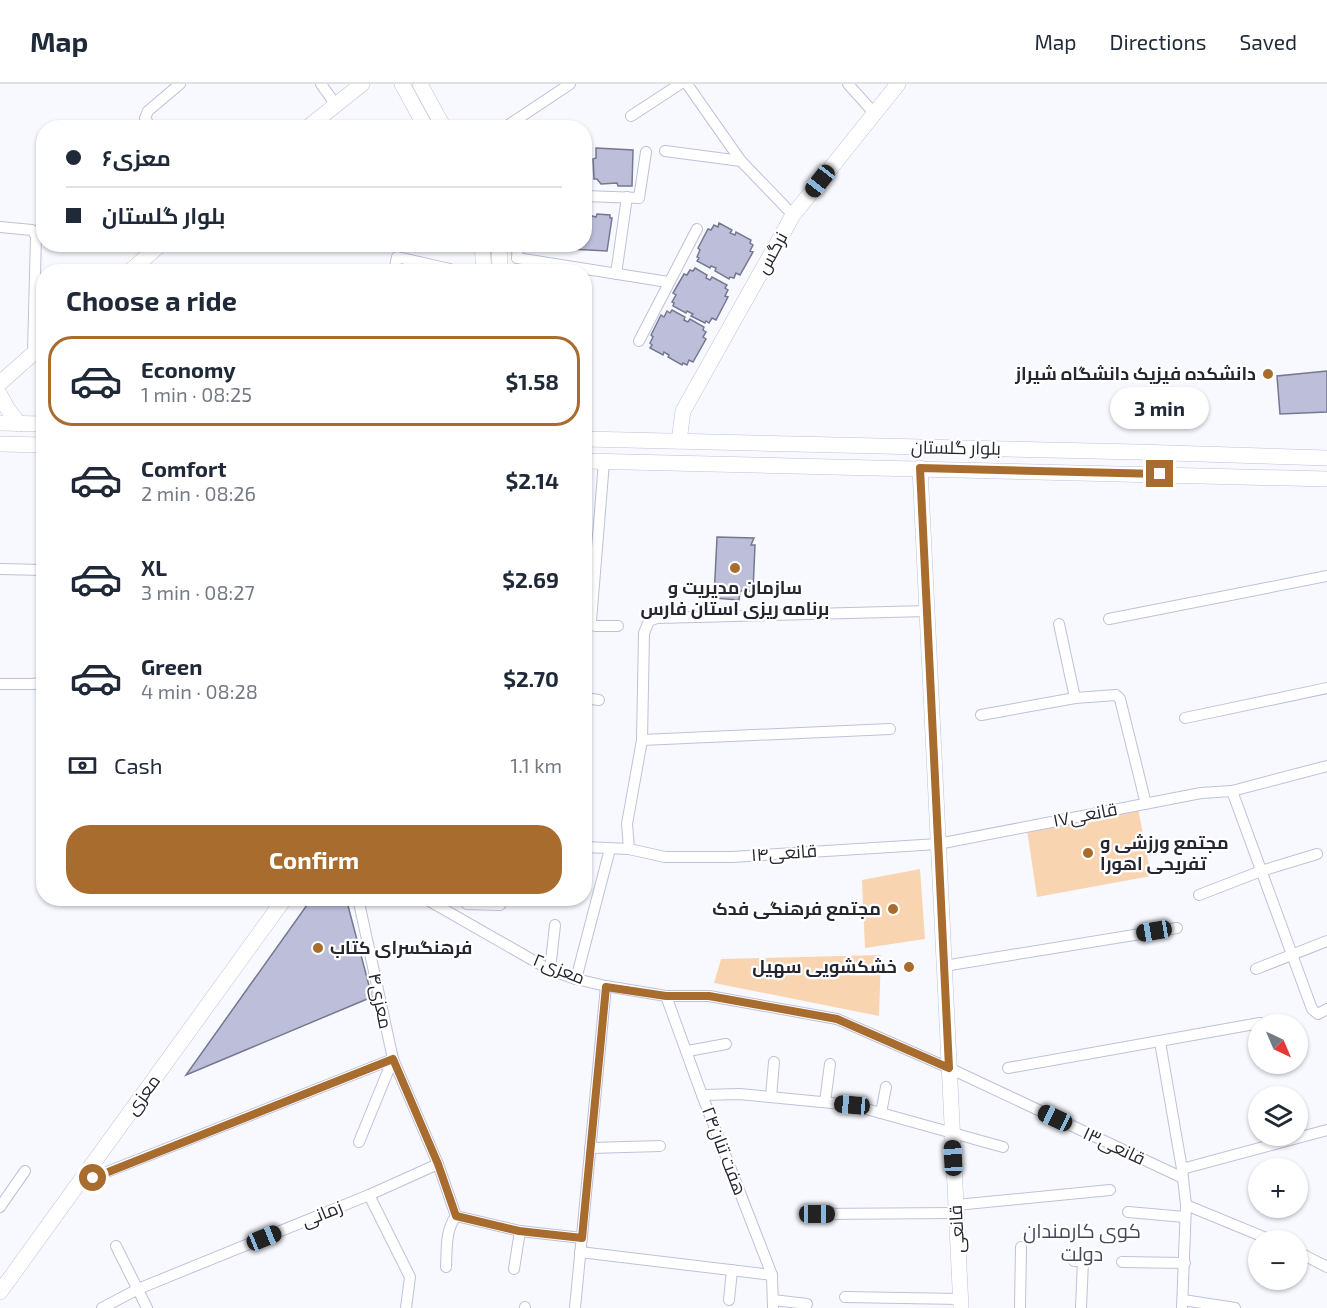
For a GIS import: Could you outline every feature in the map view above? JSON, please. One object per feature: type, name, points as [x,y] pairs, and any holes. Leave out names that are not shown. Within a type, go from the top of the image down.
[{"type":"street","points":[[148,120],[148,111],[180,84]]},
{"type":"street","points":[[321,84],[336,105]]},
{"type":"street","points":[[317,120],[362,84]]},
{"type":"street","points":[[402,84],[422,120]]},
{"type":"street","points":[[420,84],[440,120]]},
{"type":"street","points":[[516,120],[570,84]]},
{"type":"street","points":[[631,116],[680,84]]},
{"type":"street","points":[[687,84],[741,161],[793,215]]},
{"type":"street","points":[[848,84],[874,113]]},
{"type":"street","name":"نرگس","points":[[679,441],[683,411],[793,215],[898,84]]},
{"type":"street","points":[[665,151],[741,161]]},
{"type":"street","points":[[592,196],[639,198],[646,152]]},
{"type":"street","points":[[616,274],[627,197]]},
{"type":"street","points":[[0,227],[32,230],[36,236]]},
{"type":"street","points":[[639,341],[697,229]]},
{"type":"street","points":[[138,264],[152,252]]},
{"type":"street","points":[[517,252],[517,258],[554,264]]},
{"type":"street","points":[[396,264],[398,257],[428,264]]},
{"type":"street","points":[[592,270],[668,282]]},
{"type":"street","points":[[0,383],[36,350]]},
{"type":"street","points":[[0,394],[6,408],[19,424]]},
{"type":"street","points":[[0,423],[36,424]]},
{"type":"street","name":"بلوار گلستان","points":[[592,439],[1323,458]]},
{"type":"street","points":[[0,444],[36,445]]},
{"type":"street","points":[[1137,452],[1138,474]]},
{"type":"street","points":[[1323,458],[1323,479]]},
{"type":"street","name":"بلوار گلستان","points":[[592,461],[1323,479]]},
{"type":"street","points":[[592,564],[604,462]]},
{"type":"street","name":"قانعی","points":[[920,468],[960,1304]]},
{"type":"street","points":[[0,569],[36,570]]},
{"type":"street","points":[[1109,619],[1327,576]]},
{"type":"street","points":[[629,849],[627,824],[642,740],[644,633],[649,621],[657,618],[927,611]]},
{"type":"street","points":[[592,624],[618,626]]},
{"type":"street","points":[[1059,624],[1075,698]]},
{"type":"street","points":[[0,684],[36,683]]},
{"type":"street","points":[[1185,718],[1327,688]]},
{"type":"street","points":[[981,715],[1075,698],[1116,695],[1120,699],[1146,804]]},
{"type":"street","points":[[592,699],[599,700]]},
{"type":"street","points":[[642,740],[890,729]]},
{"type":"street","name":"۱۷قانعی","points":[[938,844],[1201,793],[1232,791],[1327,766]]},
{"type":"street","points":[[1232,791],[1315,1013],[1318,1014],[1327,1009]]},
{"type":"street","name":"۱۴قانعی","points":[[592,848],[629,849],[665,857],[732,857],[938,844]]},
{"type":"street","points":[[576,979],[610,849]]},
{"type":"street","points":[[1199,895],[1261,871],[1317,854]]},
{"type":"street","name":"معزی","points":[[0,1292],[279,906]]},
{"type":"street","name":"۴معزی","points":[[360,906],[393,1059],[438,1164],[456,1216]]},
{"type":"street","name":"۲معزی","points":[[439,906],[550,970],[576,979],[606,987],[666,996],[709,996],[837,1019],[949,1068]]},
{"type":"street","points":[[467,906],[468,922]]},
{"type":"street","points":[[550,970],[555,925]]},
{"type":"street","points":[[944,966],[1178,928]]},
{"type":"street","points":[[1256,969],[1327,942]]},
{"type":"street","points":[[575,1308],[606,987]]},
{"type":"street","name":"هفت تنان۲۴","points":[[666,996],[772,1275],[773,1304]]},
{"type":"street","points":[[1008,1068],[1248,1025]]},
{"type":"street","points":[[1160,1042],[1186,1205],[1183,1304],[1235,1308]]},
{"type":"street","points":[[688,1051],[726,1044]]},
{"type":"street","points":[[79,1183],[393,1059]]},
{"type":"street","points":[[359,1142],[393,1059]]},
{"type":"street","points":[[771,1097],[774,1062]]},
{"type":"street","points":[[825,1102],[830,1064]]},
{"type":"street","name":"۱۳قانعی","points":[[949,1068],[1182,1174]]},
{"type":"street","points":[[881,1113],[886,1087]]},
{"type":"street","points":[[702,1095],[740,1094],[852,1105],[1003,1147]]},
{"type":"street","points":[[1182,1174],[1327,1131]]},
{"type":"street","points":[[590,1148],[660,1146]]},
{"type":"street","name":"زمانی","points":[[102,1308],[138,1289],[369,1195],[438,1164]]},
{"type":"street","points":[[0,1207],[26,1172]]},
{"type":"street","points":[[817,1214],[956,1209],[1110,1190]]},
{"type":"street","points":[[369,1195],[410,1277],[406,1308]]},
{"type":"street","points":[[1186,1205],[1248,1231]]},
{"type":"street","points":[[1128,1212],[1185,1217]]},
{"type":"street","points":[[446,1267],[447,1238],[450,1224],[456,1216],[519,1231],[582,1238]]},
{"type":"street","points":[[514,1269],[519,1231]]},
{"type":"street","points":[[116,1246],[147,1308]]},
{"type":"street","points":[[1020,1308],[1021,1247]]},
{"type":"street","points":[[580,1251],[772,1275]]},
{"type":"street","points":[[1308,1257],[1327,1267]]},
{"type":"street","points":[[1074,1261],[1083,1261],[1081,1308]]},
{"type":"street","points":[[1122,1262],[1185,1263]]},
{"type":"street","points":[[729,1300],[732,1270]]},
{"type":"street","points":[[845,1297],[960,1304]]},
{"type":"street","points":[[773,1304],[807,1304]]},
{"type":"shaded area","name":"مجتمع ورزشی و تفریحی اهورا","points":[[1138,808],[1151,876],[1037,897],[1027,830]]},
{"type":"shaded area","name":"مجتمع فرهنگی فدک","points":[[920,869],[925,939],[865,948],[862,880]]},
{"type":"shaded area","points":[[881,955],[879,1016],[714,983],[721,959]]},
{"type":"building","points":[[596,148],[633,150],[632,186],[618,186],[617,183],[601,184],[594,179],[593,159],[596,158]]},
{"type":"building","points":[[597,214],[610,215],[612,218],[607,251],[592,250],[592,216],[596,217]]},
{"type":"building","points":[[719,223],[732,230],[730,233],[735,235],[736,232],[751,240],[750,243],[753,245],[750,251],[753,252],[740,275],[736,273],[734,278],[729,279],[715,271],[716,268],[711,266],[710,268],[697,261],[700,250],[698,248],[708,229],[711,230],[714,225],[718,227]]},
{"type":"building","points":[[695,268],[707,275],[706,278],[710,280],[712,277],[727,285],[725,288],[728,290],[725,296],[728,297],[716,320],[712,318],[709,323],[673,306],[672,302],[676,295],[673,293],[684,274],[687,275]]},
{"type":"building","points":[[672,310],[685,317],[684,320],[688,322],[690,319],[704,327],[703,330],[706,332],[703,337],[706,339],[693,362],[689,360],[687,365],[683,363],[682,365],[664,352],[663,355],[650,348],[653,337],[651,335],[661,315],[664,317],[667,311],[670,313]]},
{"type":"building","points":[[1327,371],[1327,412],[1280,414],[1277,376]]},
{"type":"building","name":"سازمان مدیریت و برنامه ریزی استان فارس","points":[[717,537],[754,538],[751,545],[755,545],[753,591],[740,591],[739,600],[714,598]]},
{"type":"building","name":"فرهنگسرای کتاب","points":[[306,906],[348,906],[372,997],[186,1075]]},
{"type":"place","name":"دانشکده فیزیک دانشگاه شیراز","points":[[1268,374]]},
{"type":"place","name":"سازمان مدیریت و برنامه ریزی استان فارس","points":[[735,568]]},
{"type":"place","name":"مجتمع ورزشی و تفریحی اهورا","points":[[1088,853]]},
{"type":"place","name":"مجتمع فرهنگی فدک","points":[[893,909]]},
{"type":"place","name":"فرهنگسرای کتاب","points":[[318,948]]},
{"type":"place","name":"خشکشویی سهیل","points":[[909,967]]},
{"type":"district","name":"کوی کارمندان دولت","points":[[1082,1242]]},
{"type":"route","points":[[93,1178],[393,1059],[438,1164],[456,1216],[519,1231],[582,1238],[606,987],[666,996],[709,996],[837,1019],[949,1068],[920,468],[1160,474]]}]
